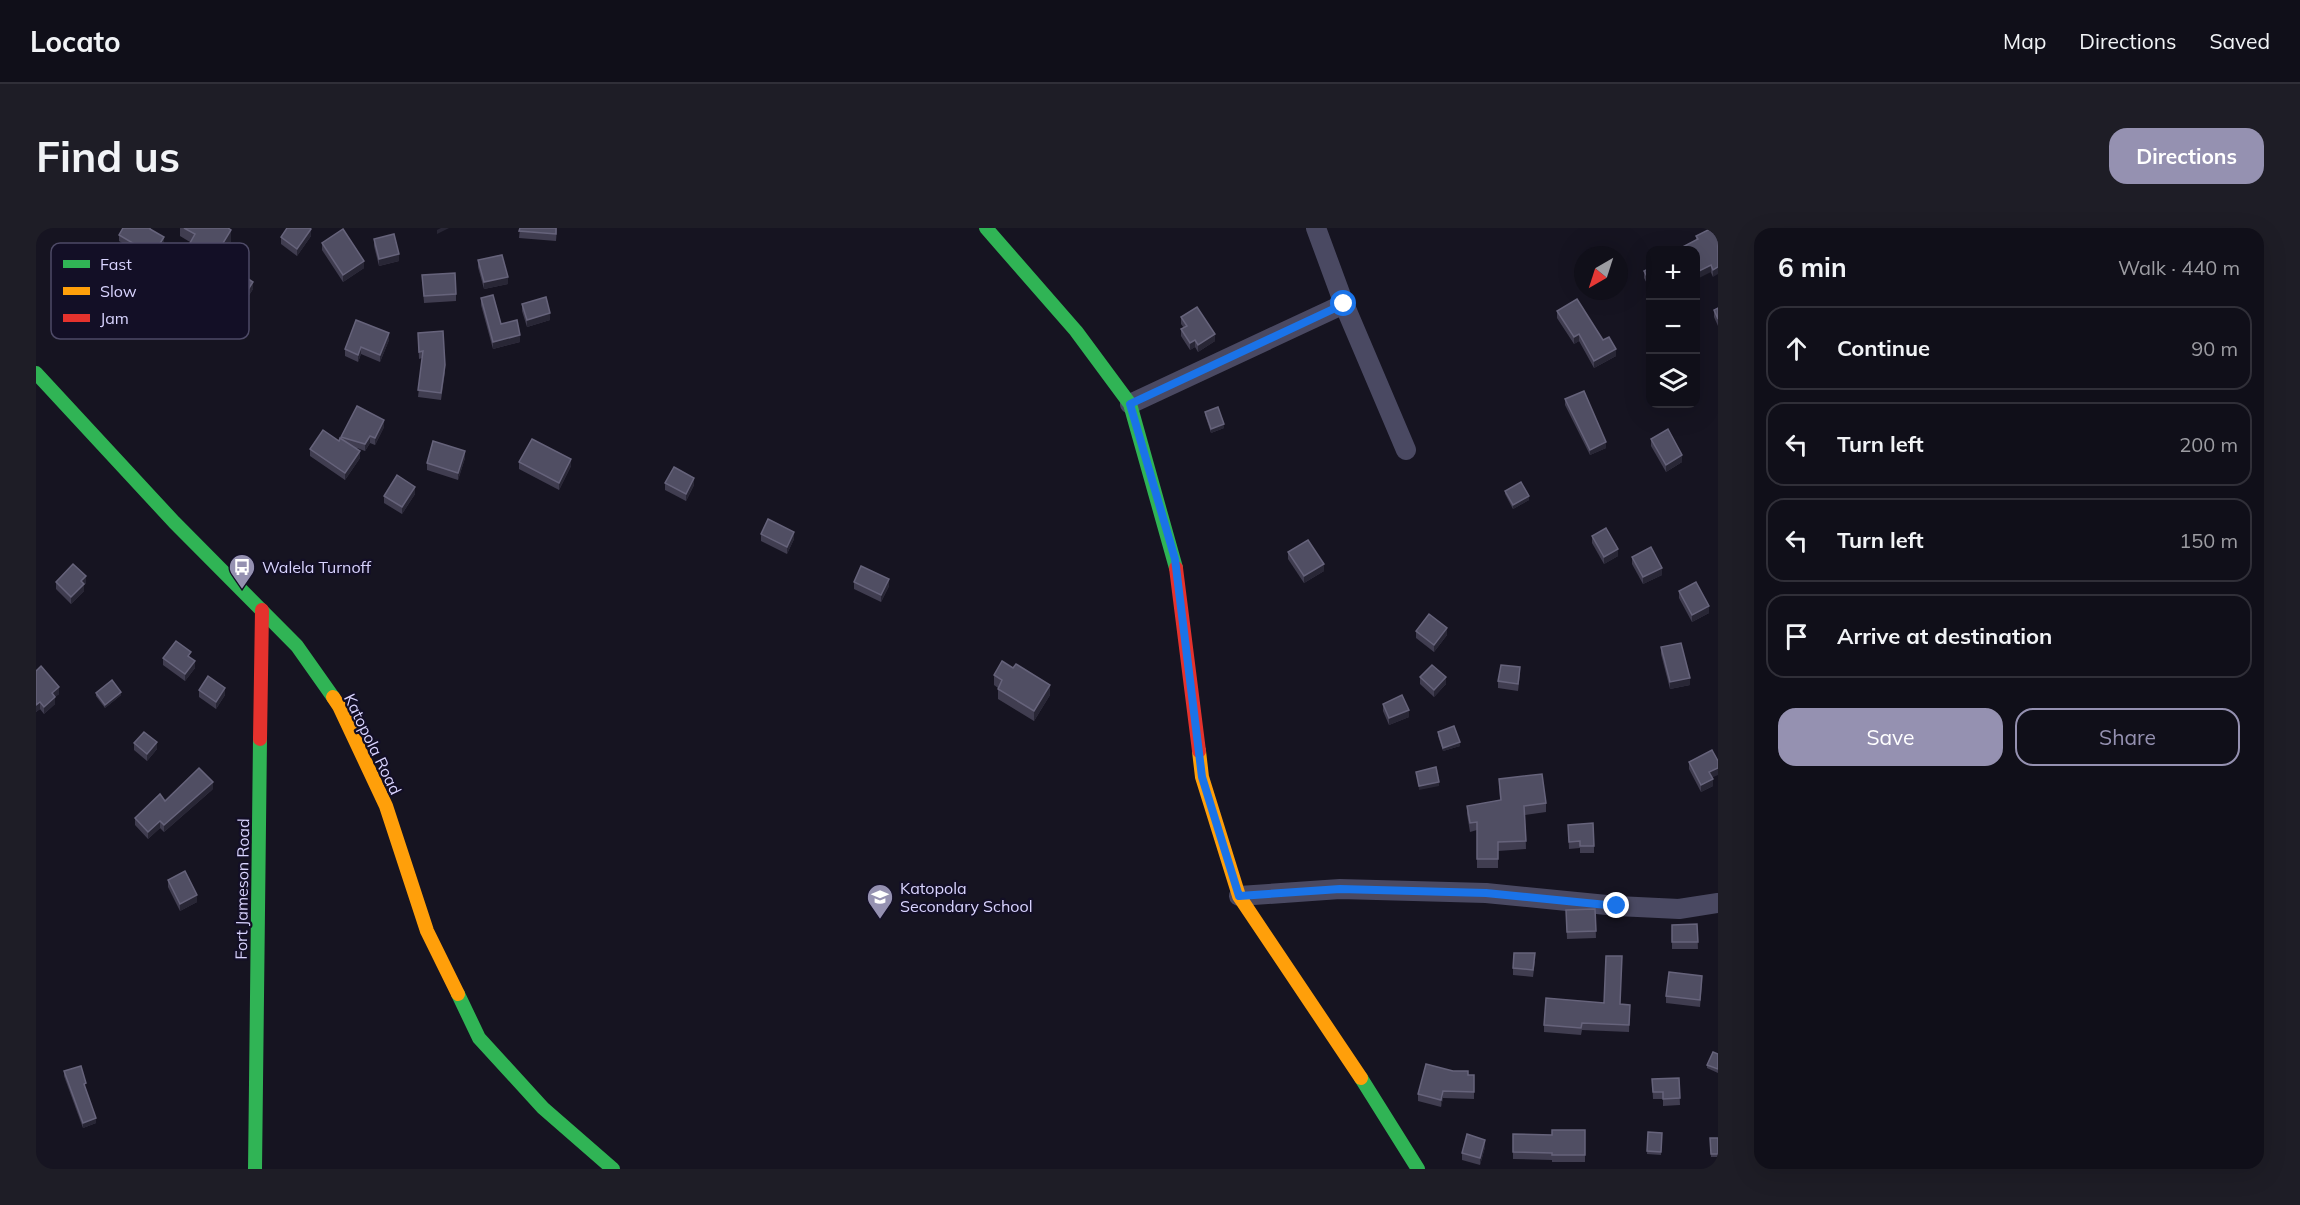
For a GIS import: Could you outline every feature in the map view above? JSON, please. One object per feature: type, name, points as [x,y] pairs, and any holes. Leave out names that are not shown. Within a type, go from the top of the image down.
[{"type":"street","points":[[986,228],[1076,331],[1130,404],[1175,559],[1202,777],[1239,896],[1386,1115],[1418,1169]]},
{"type":"street","points":[[1316,228],[1344,304],[1406,450]]},
{"type":"street","points":[[1130,404],[1344,304]]},
{"type":"street","name":"Katopola Road","points":[[36,373],[174,522],[297,646],[339,706],[386,806],[427,931],[479,1038],[543,1108],[613,1169]]},
{"type":"street","name":"Fort Jameson Road","points":[[255,1169],[262,610]]},
{"type":"street","points":[[1239,896],[1340,889],[1486,893],[1617,906],[1679,909],[1718,903]]},
{"type":"building","points":[[123,228],[150,228],[164,237],[160,243],[133,243],[119,235]]},
{"type":"building","points":[[184,228],[228,228],[231,230],[223,243],[190,243],[195,234]]},
{"type":"building","points":[[287,228],[311,229],[297,249],[281,237]]},
{"type":"building","points":[[520,228],[556,228],[556,234],[519,231]]},
{"type":"building","points":[[1712,228],[1718,228],[1718,267],[1713,270],[1711,265],[1700,270],[1700,246],[1685,246],[1698,239],[1696,236]]},
{"type":"building","points":[[343,229],[364,261],[343,275],[322,243]]},
{"type":"building","points":[[394,234],[399,254],[379,259],[374,239]]},
{"type":"building","points":[[502,255],[508,277],[484,282],[478,260]]},
{"type":"building","points":[[455,273],[456,294],[424,296],[422,275]]},
{"type":"building","points":[[493,295],[501,324],[517,320],[520,335],[493,342],[481,298]]},
{"type":"building","points":[[546,297],[550,313],[527,320],[522,304]]},
{"type":"building","points":[[1578,300],[1603,340],[1609,337],[1616,349],[1594,361],[1579,334],[1574,337],[1557,311]]},
{"type":"building","points":[[1197,307],[1215,334],[1198,345],[1195,340],[1190,343],[1181,329],[1187,326],[1181,317]]},
{"type":"building","points":[[356,320],[389,333],[380,355],[361,347],[358,355],[345,349]]},
{"type":"building","points":[[443,331],[445,365],[441,393],[418,390],[423,351],[419,352],[418,333]]},
{"type":"building","points":[[1584,391],[1606,442],[1590,450],[1565,399]]},
{"type":"building","points":[[357,406],[384,420],[375,438],[370,436],[365,444],[341,437]]},
{"type":"building","points":[[1218,407],[1224,424],[1211,429],[1205,412]]},
{"type":"building","points":[[1668,429],[1682,455],[1666,465],[1651,439]]},
{"type":"building","points":[[323,430],[360,451],[345,473],[310,449]]},
{"type":"building","points":[[532,439],[571,459],[559,483],[519,462]]},
{"type":"building","points":[[433,441],[465,451],[458,473],[427,463]]},
{"type":"building","points":[[674,467],[694,478],[686,494],[665,483]]},
{"type":"building","points":[[397,475],[415,487],[402,507],[384,496]]},
{"type":"building","points":[[1521,482],[1529,496],[1513,505],[1505,491]]},
{"type":"building","points":[[768,519],[794,532],[787,547],[761,534]]},
{"type":"building","points":[[1606,528],[1618,549],[1604,557],[1592,536]]},
{"type":"building","points":[[1308,540],[1324,564],[1304,576],[1288,552]]},
{"type":"building","points":[[1651,547],[1662,568],[1643,577],[1632,557]]},
{"type":"building","points":[[73,564],[86,576],[81,581],[84,584],[71,597],[56,582]]},
{"type":"building","points":[[861,566],[889,579],[881,595],[854,582]]},
{"type":"building","points":[[1696,582],[1709,606],[1692,615],[1679,591]]},
{"type":"building","points":[[1429,614],[1447,628],[1434,645],[1416,631]]},
{"type":"building","points":[[176,641],[191,652],[188,656],[195,661],[185,674],[163,658]]},
{"type":"building","points":[[1681,643],[1690,678],[1670,682],[1661,647]]},
{"type":"building","points":[[1002,661],[1013,668],[1016,664],[1050,685],[1034,711],[998,689],[1002,680],[994,675]]},
{"type":"building","points":[[1432,665],[1446,677],[1434,690],[1420,677]]},
{"type":"building","points":[[1501,665],[1520,667],[1518,684],[1498,681]]},
{"type":"building","points":[[41,666],[59,687],[52,693],[55,697],[44,707],[40,702],[36,705],[36,671]]},
{"type":"building","points":[[208,676],[225,688],[216,702],[199,690]]},
{"type":"building","points":[[112,680],[121,692],[105,705],[96,693]]},
{"type":"building","points":[[1402,695],[1409,710],[1389,718],[1383,704]]},
{"type":"building","points":[[1454,726],[1460,742],[1443,748],[1438,732]]},
{"type":"building","points":[[144,732],[157,742],[147,754],[134,743]]},
{"type":"building","points":[[1712,750],[1718,761],[1718,768],[1709,772],[1713,779],[1701,785],[1689,762]]},
{"type":"building","points":[[1436,767],[1439,782],[1419,786],[1416,772]]},
{"type":"building","points":[[199,768],[213,782],[164,825],[160,821],[148,832],[135,818],[160,794],[165,801]]},
{"type":"building","points":[[1542,774],[1546,803],[1524,806],[1526,841],[1498,842],[1498,859],[1477,859],[1477,822],[1470,823],[1467,806],[1501,800],[1499,779]]},
{"type":"building","points":[[1593,823],[1594,846],[1580,846],[1580,841],[1569,842],[1568,825]]},
{"type":"building","points":[[185,871],[197,895],[180,904],[168,880]]},
{"type":"building","points":[[1595,909],[1596,931],[1567,932],[1566,910]]},
{"type":"building","points":[[1697,924],[1698,942],[1672,942],[1672,925]]},
{"type":"building","points":[[1514,953],[1535,953],[1533,970],[1513,968]]},
{"type":"building","points":[[1606,956],[1622,956],[1620,1004],[1630,1005],[1629,1025],[1582,1023],[1581,1028],[1544,1025],[1546,998],[1604,1003]]},
{"type":"building","points":[[1669,972],[1702,976],[1700,1000],[1666,996]]},
{"type":"building","points":[[1713,1052],[1718,1054],[1718,1069],[1707,1065]]},
{"type":"building","points":[[1426,1064],[1453,1071],[1468,1071],[1468,1075],[1474,1075],[1474,1092],[1443,1091],[1441,1100],[1418,1094]]},
{"type":"building","points":[[81,1066],[86,1083],[84,1084],[96,1118],[83,1123],[64,1071]]},
{"type":"building","points":[[1679,1078],[1680,1098],[1663,1099],[1663,1092],[1653,1092],[1652,1079]]},
{"type":"building","points":[[1552,1130],[1585,1130],[1585,1155],[1513,1152],[1513,1134],[1552,1135]]},
{"type":"building","points":[[1648,1132],[1662,1133],[1661,1152],[1647,1151]]},
{"type":"building","points":[[1467,1134],[1485,1140],[1480,1158],[1462,1153]]},
{"type":"building","points":[[1710,1138],[1718,1138],[1718,1154],[1711,1154]]},
{"type":"traffic: fast","points":[[986,228],[1076,331],[1130,404],[1176,568]]},
{"type":"traffic: fast","points":[[36,373],[174,522],[297,646],[333,697]]},
{"type":"traffic: fast","points":[[255,1169],[260,739]]},
{"type":"traffic: fast","points":[[458,994],[479,1038],[543,1108],[613,1169]]},
{"type":"traffic: fast","points":[[1361,1078],[1418,1169]]},
{"type":"traffic: slow","points":[[333,697],[386,806],[427,931],[458,994]]},
{"type":"traffic: slow","points":[[1199,751],[1202,777],[1239,896],[1361,1078]]},
{"type":"traffic: jam","points":[[1176,568],[1199,751]]},
{"type":"traffic: jam","points":[[260,739],[262,610]]},
{"type":"place","name":"Walela Turnoff","points":[[242,590]]},
{"type":"place","name":"Katopola Secondary School","points":[[880,920]]},
{"type":"route","points":[[1344,304],[1130,404],[1175,559],[1202,777],[1239,896],[1340,889],[1486,893],[1617,906]]}]
